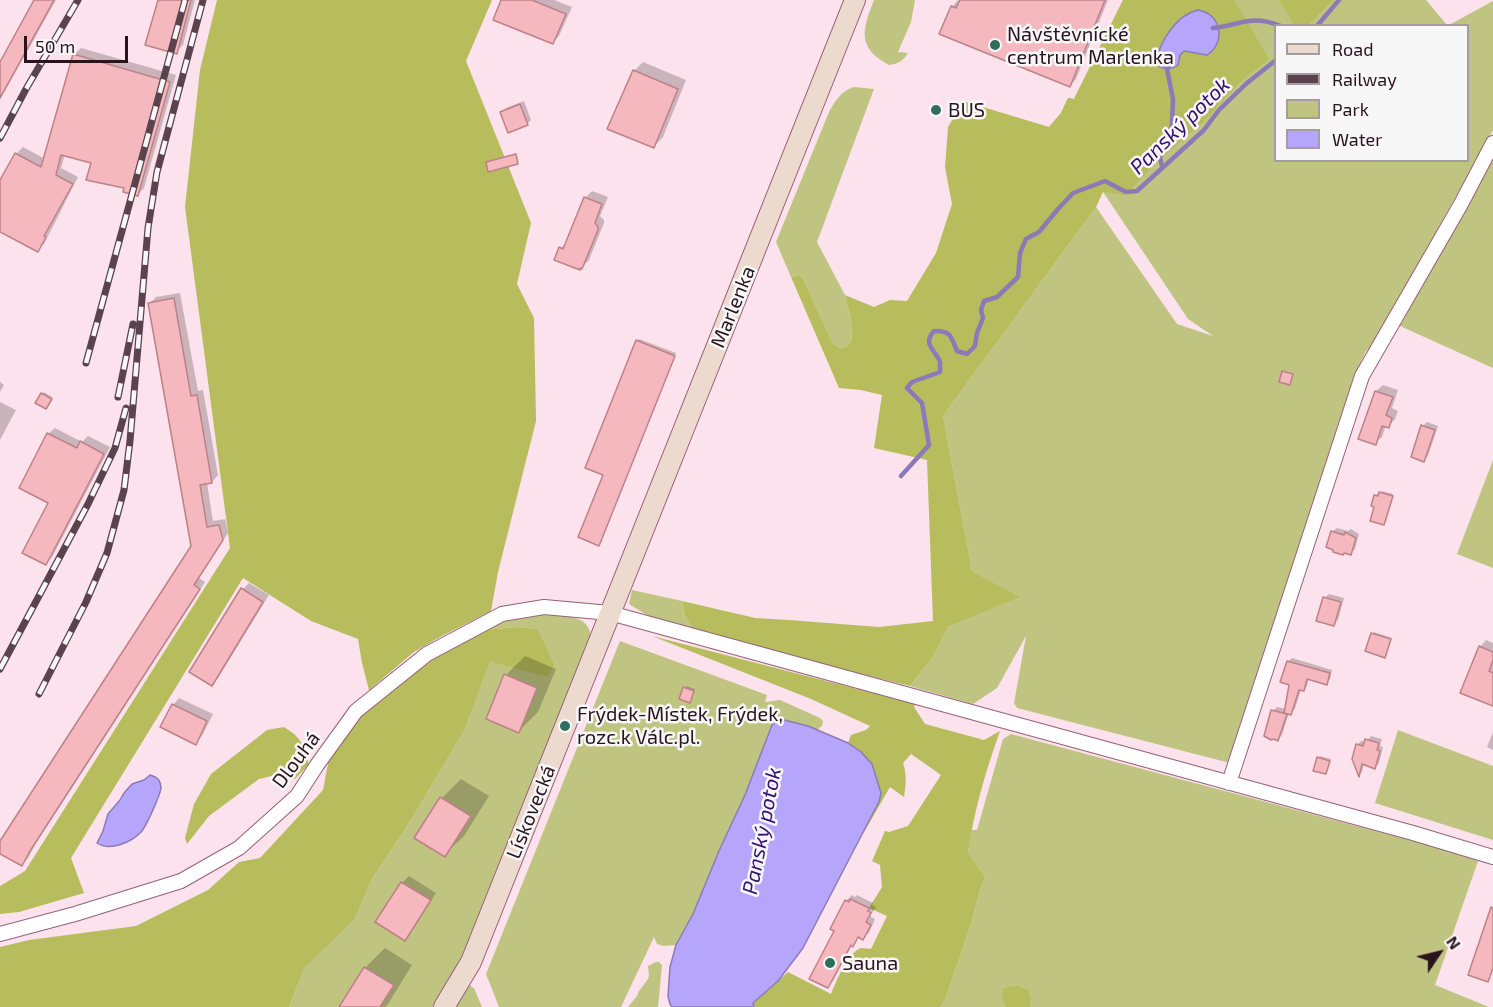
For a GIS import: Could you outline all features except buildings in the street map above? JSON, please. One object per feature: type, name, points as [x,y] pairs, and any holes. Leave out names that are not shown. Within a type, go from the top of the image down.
[{"type":"main road","name":"Marlenka","points":[[610,613],[855,0]]},
{"type":"main road","name":"Lískovecká","points":[[444,1007],[471,963],[610,613]]},
{"type":"street","points":[[1229,783],[1362,376],[1461,204],[1493,143]]},
{"type":"street","name":"Dlouhá","points":[[0,934],[75,914],[181,881],[239,848],[297,796],[356,711],[427,654],[502,614],[544,607],[610,613],[1413,833],[1493,857]]},
{"type":"green space","points":[[217,0],[492,0],[466,61],[531,223],[517,284],[534,318],[536,421],[498,572],[491,611],[414,652],[369,690],[358,639],[311,621],[243,578],[71,858],[84,893],[19,912],[0,914],[0,886],[25,871],[230,548],[185,207],[200,70]]},
{"type":"green space","points":[[874,0],[915,0],[911,22],[898,52],[908,53],[895,64],[889,65],[879,59],[867,45],[865,29]]},
{"type":"green space","points":[[1123,0],[1426,0],[1446,24],[1274,24],[1274,162],[1469,162],[1469,24],[1451,24],[1493,1],[1493,130],[1373,345],[1366,351],[1354,376],[1230,763],[1017,708],[1014,703],[1026,636],[997,688],[973,704],[910,686],[934,655],[948,627],[1019,597],[972,571],[943,416],[1096,207],[1177,324],[1213,336],[1188,319],[1083,162],[1049,127],[1061,113],[1068,98],[1074,99]]},
{"type":"green space","points":[[1123,0],[1234,0],[1269,59],[1241,81],[1204,121],[1157,162],[1125,195],[1103,192],[1096,207],[943,416],[972,571],[1020,597],[948,627],[934,655],[910,686],[781,654],[694,629],[685,616],[682,601],[755,618],[879,627],[933,621],[927,460],[874,448],[882,395],[839,388],[791,277],[799,275],[803,278],[832,342],[839,348],[846,347],[852,340],[851,320],[845,295],[874,307],[890,300],[907,301],[936,253],[952,204],[945,167],[948,127],[963,101],[1049,127],[1061,113],[1068,98],[1074,99]]},
{"type":"green space","points":[[1279,0],[1333,0],[1309,24],[1294,24]]},
{"type":"green space","points":[[854,87],[874,89],[817,242],[845,295],[851,320],[852,340],[846,347],[839,348],[832,342],[803,278],[799,275],[791,277],[776,242],[829,112],[842,94]]},
{"type":"green space","points":[[1493,156],[1493,368],[1400,326]]},
{"type":"green space","points":[[1493,460],[1493,568],[1457,554]]},
{"type":"green space","points":[[632,590],[682,601],[685,616],[694,629],[650,617],[629,604]]},
{"type":"green space","points":[[543,615],[566,616],[581,620],[590,631],[591,639],[474,934],[432,1007],[289,1007],[304,969],[355,919],[372,879],[411,820],[465,729],[490,660],[548,678],[555,665],[538,629],[517,627],[484,630],[503,622]]},
{"type":"green space","points":[[517,627],[538,629],[555,665],[548,678],[490,661],[465,729],[411,820],[372,879],[355,919],[304,969],[289,1007],[0,1007],[0,947],[29,940],[136,926],[208,890],[239,862],[260,858],[323,790],[331,748],[384,692],[433,656],[484,630]]},
{"type":"green space","points":[[652,636],[915,704],[914,707],[925,724],[984,740],[1000,731],[981,791],[968,852],[985,877],[945,1000],[940,1007],[754,1007],[753,1003],[788,972],[831,994],[852,955],[861,948],[871,949],[887,916],[869,908],[882,887],[880,865],[872,861],[885,831],[889,832],[908,826],[941,775],[911,754],[903,763],[906,780],[904,797],[890,787],[863,834],[879,802],[861,752],[848,743],[851,735],[866,730],[870,726],[811,699]]},
{"type":"green space","points":[[620,641],[767,695],[765,702],[780,700],[820,718],[823,721],[822,726],[817,730],[795,722],[772,725],[745,795],[693,914],[676,945],[657,944],[654,937],[621,1007],[499,1007],[486,974]]},
{"type":"green space","points":[[284,727],[301,742],[309,764],[295,779],[276,775],[259,779],[209,816],[187,844],[185,838],[194,804],[211,774],[267,730]]},
{"type":"green space","points":[[1398,730],[1493,766],[1493,840],[1375,803]]},
{"type":"green space","points":[[1011,734],[1450,851],[1478,861],[1435,985],[1489,1007],[1030,1007],[1029,990],[1018,985],[1011,986],[1005,1007],[940,1007],[945,1000],[985,877],[968,852],[971,830],[977,830],[1003,739]]},
{"type":"green space","points":[[656,962],[662,965],[658,1007],[628,1007],[648,979],[648,966]]},
{"type":"green space","points":[[469,985],[474,988],[482,1007],[456,1007]]},
{"type":"green space","points":[[1018,985],[1029,990],[1030,1007],[1005,1007],[1002,999],[1003,989]]},
{"type":"water","points":[[1198,10],[1212,17],[1219,29],[1219,37],[1213,50],[1207,55],[1184,51],[1180,55],[1178,65],[1169,69],[1156,65],[1160,48],[1170,31],[1182,18]]},
{"type":"water","points":[[784,720],[808,726],[848,743],[861,752],[872,764],[881,793],[879,802],[803,948],[778,981],[753,1003],[754,1007],[672,1007],[668,996],[670,967],[676,945],[693,914],[745,795],[772,725]]},
{"type":"water","points":[[150,775],[158,779],[161,788],[142,831],[133,839],[114,846],[102,846],[97,843],[108,814],[124,793],[132,784]]},
{"type":"waterway","name":"Panský potok","points":[[1319,24],[1339,0]]},
{"type":"waterway","points":[[1213,28],[1246,21],[1274,24]]},
{"type":"waterway","name":"Panský potok","points":[[901,476],[929,445],[922,403],[907,388],[912,382],[940,372],[940,362],[929,344],[934,331],[947,333],[952,338],[957,351],[967,354],[975,346],[983,318],[981,310],[984,301],[997,297],[1018,277],[1020,253],[1026,239],[1039,232],[1073,193],[1105,181],[1126,192],[1137,191],[1204,130],[1219,110],[1247,83],[1274,62]]},
{"type":"waterway","points":[[1162,167],[1160,157],[1172,125],[1173,99],[1167,69],[1169,65]]},
{"type":"railway","points":[[0,138],[78,0]]},
{"type":"railway","points":[[86,363],[185,0]]},
{"type":"railway","points":[[39,694],[86,602],[107,553],[124,490],[148,228],[157,172],[203,0]]},
{"type":"railway","points":[[118,397],[133,324]]},
{"type":"railway","points":[[0,669],[88,504],[115,448],[126,408]]},
{"type":"place","name":"Návštěvnícké centrum Marlenka","points":[[995,45]]},
{"type":"place","name":"BUS","points":[[936,110]]},
{"type":"place","name":"Frýdek-Místek, Frýdek, rozc.k Válc.pl.","points":[[565,726]]},
{"type":"place","name":"Sauna","points":[[830,963]]}]
